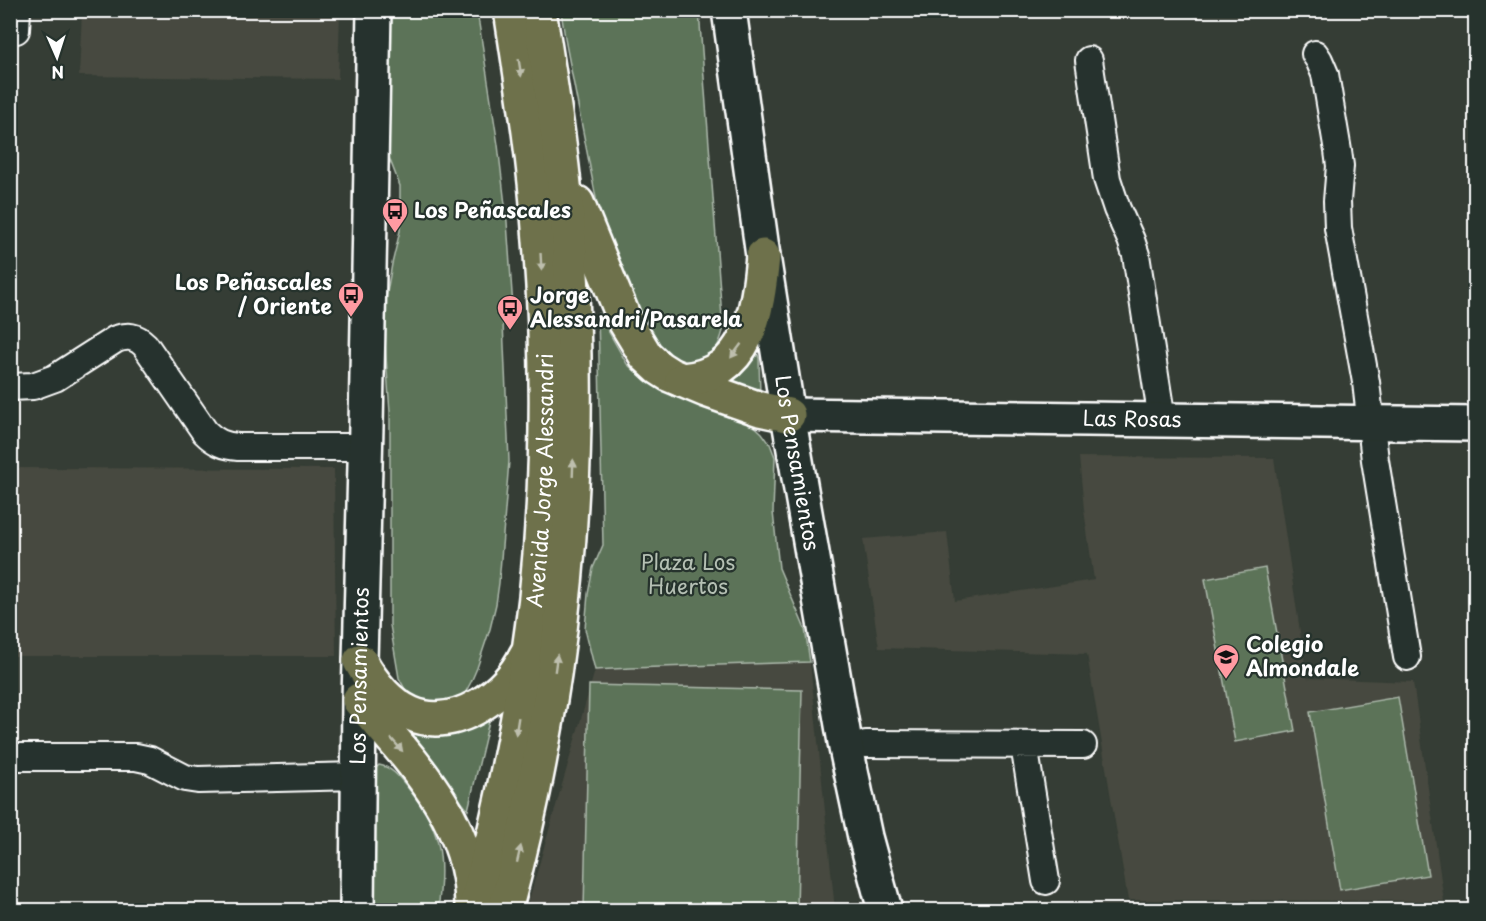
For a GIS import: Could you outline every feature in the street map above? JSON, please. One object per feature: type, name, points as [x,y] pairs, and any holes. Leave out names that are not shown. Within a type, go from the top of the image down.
[{"type":"highway","name":"Avenida Jorge Alessandri","points":[[473,910],[490,854],[510,764],[530,648],[544,483],[546,402],[539,226],[533,163],[511,10]]},
{"type":"highway","name":"Avenida Jorge Alessandri","points":[[505,910],[516,870],[544,738],[559,641],[572,504],[574,378],[569,240],[562,165],[539,10]]},
{"type":"highway","points":[[562,165],[626,323],[646,356],[670,375],[723,397],[760,409],[798,415]]},
{"type":"highway","points":[[682,380],[696,379],[716,370],[726,364],[737,352],[751,323],[763,256]]},
{"type":"highway","points":[[360,661],[378,688],[404,710],[430,720],[445,719],[472,710],[499,692],[522,664],[530,648]]},
{"type":"highway","points":[[359,700],[416,766],[445,809],[463,854],[469,876],[473,910]]},
{"type":"main road","name":"Los Pensamientos","points":[[357,910],[359,700],[374,10]]},
{"type":"main road","name":"Los Pensamientos","points":[[729,10],[763,256],[866,744],[891,910]]},
{"type":"main road","name":"Los Pensamientos","points":[[745,10],[798,415],[846,748],[865,837],[885,910]]},
{"type":"main road","name":"Las Rosas","points":[[798,415],[1476,424]]},
{"type":"street","points":[[1315,54],[1325,74],[1338,150],[1340,166],[1337,201],[1338,228],[1366,382],[1375,460],[1407,657]]},
{"type":"street","points":[[1089,60],[1107,179],[1136,255],[1162,420]]},
{"type":"street","points":[[10,387],[44,383],[116,339],[131,336],[146,345],[205,432],[217,442],[238,447],[366,447]]},
{"type":"street","points":[[866,744],[1083,745]]},
{"type":"street","points":[[1024,745],[1046,881]]},
{"type":"street","points":[[10,757],[136,757],[150,760],[185,778],[198,780],[358,776]]},
{"type":"shaded area","points":[[82,11],[340,11],[338,79],[79,76]]},
{"type":"shaded area","name":"Colegio Almondale","points":[[1079,457],[1274,458],[1307,678],[1413,682],[1444,901],[1128,900],[1087,654],[879,648],[863,539],[947,532],[955,601],[1094,580]]},
{"type":"shaded area","points":[[11,468],[334,469],[336,656],[11,656]]},
{"type":"shaded area","points":[[810,662],[835,910],[526,910],[595,670]]},
{"type":"green space","points":[[387,11],[477,11],[498,145],[507,222],[514,322],[503,323],[509,461],[499,583],[490,629],[471,682],[463,697],[442,706],[410,697],[399,678],[390,625],[390,412],[383,315],[400,231],[400,186],[385,147]]},
{"type":"green space","points":[[561,11],[699,11],[723,331],[714,352],[702,363],[684,367],[655,351],[602,229]]},
{"type":"green space","name":"Plaza Los Huertos","points":[[598,313],[627,364],[645,380],[674,395],[749,421],[770,444],[775,457],[773,512],[779,568],[805,629],[810,662],[595,670],[585,629],[593,568],[603,545]]},
{"type":"green space","points":[[752,352],[757,353],[759,358],[760,395],[727,381]]},
{"type":"green space","points":[[1265,568],[1295,731],[1235,742],[1205,579]]},
{"type":"green space","points":[[589,685],[802,690],[797,910],[584,910]]},
{"type":"green space","points":[[1398,697],[1428,875],[1340,890],[1310,712]]},
{"type":"green space","points":[[490,717],[468,810],[406,734],[406,729],[430,735],[450,734],[469,728]]},
{"type":"green space","points":[[379,765],[392,771],[402,780],[428,817],[434,831],[441,859],[438,910],[374,910],[374,770]]},
{"type":"place","name":"Los Peñascales","points":[[395,234]]},
{"type":"place","name":"Los Peñascales / Oriente","points":[[351,318]]},
{"type":"place","name":"Jorge Alessandri/Pasarela","points":[[510,331]]},
{"type":"place","name":"Colegio Almondale","points":[[1226,680]]}]
